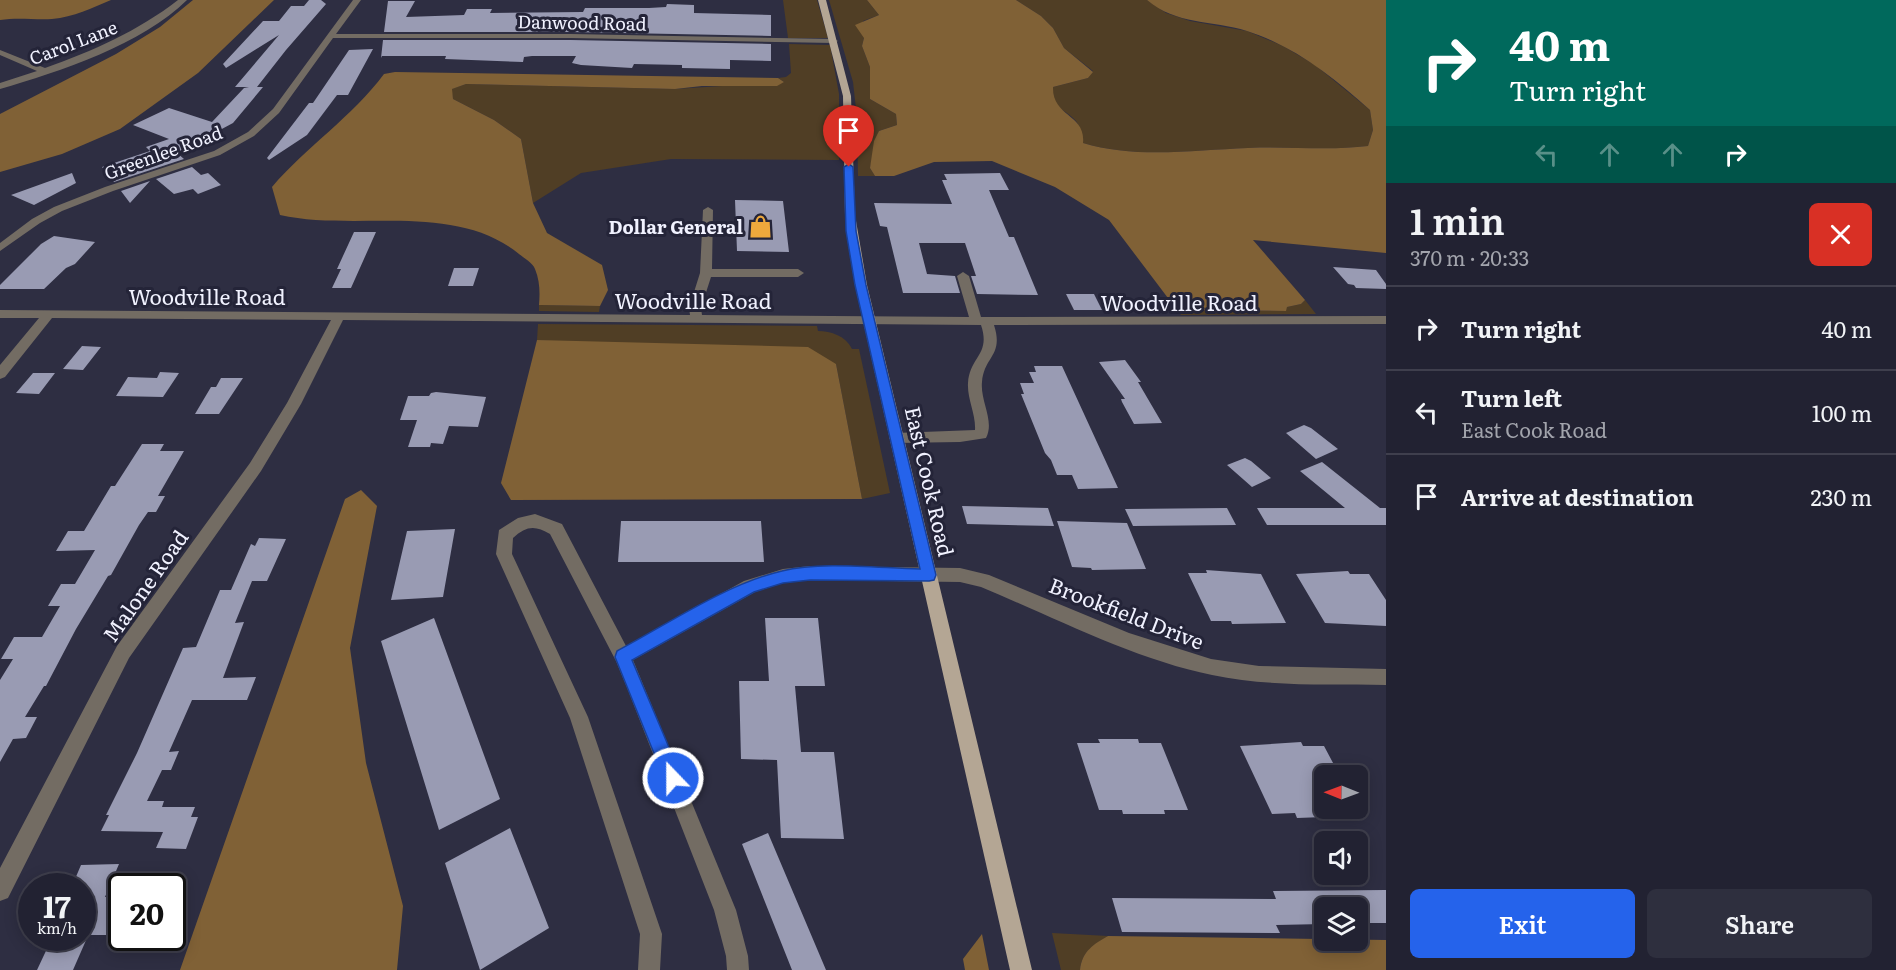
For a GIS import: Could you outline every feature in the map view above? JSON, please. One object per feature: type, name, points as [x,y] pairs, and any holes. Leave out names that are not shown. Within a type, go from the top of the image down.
[{"type":"main road","name":"East Cook Road","points":[[822,0],[847,96],[851,231],[868,320],[1021,970]]},
{"type":"street","name":"Carol Lane","points":[[0,86],[136,33],[164,17],[183,0]]},
{"type":"street","name":"Greenlee Road","points":[[0,248],[36,221],[58,209],[100,192],[217,153],[252,134],[276,111],[357,0]]},
{"type":"street","name":"Danwood Road","points":[[330,36],[571,36],[834,41]]},
{"type":"street","points":[[0,52],[43,70]]},
{"type":"street","points":[[696,318],[695,308],[706,273],[708,210]]},
{"type":"street","points":[[706,273],[798,273]]},
{"type":"street","points":[[896,438],[960,437],[981,434],[983,427],[975,376],[990,351],[993,339],[981,320],[963,276]]},
{"type":"street","name":"Woodville Road","points":[[0,314],[1136,322],[1386,320]]},
{"type":"street","points":[[0,374],[49,314]]},
{"type":"street","name":"Malone Road","points":[[0,890],[123,652],[144,618],[241,489],[269,446],[316,364],[339,316]]},
{"type":"street","points":[[649,970],[651,934],[579,717],[504,554],[505,535],[520,521],[543,520],[556,529],[623,657],[725,910],[737,956],[738,970]]},
{"type":"street","name":"Brookfield Drive","points":[[623,657],[750,586],[783,576],[810,573],[960,575],[983,580],[1124,639],[1211,667],[1259,674],[1386,676]]},
{"type":"shaded area","points":[[0,0],[111,0],[83,12],[60,18],[0,20]]},
{"type":"shaded area","points":[[193,0],[274,0],[198,73],[120,129],[62,154],[0,172],[0,114],[116,54],[160,27]]},
{"type":"shaded area","points":[[783,0],[817,0],[828,38],[788,38]]},
{"type":"shaded area","points":[[829,0],[867,0],[879,15],[863,21],[862,46],[870,67],[870,99],[896,114],[897,125],[879,131],[870,168],[875,176],[858,176],[857,118],[853,82]]},
{"type":"shaded area","points":[[867,0],[1016,0],[1041,16],[1053,28],[1064,48],[1093,72],[1088,78],[1053,87],[1054,97],[1058,104],[1075,120],[1083,133],[1083,143],[1123,151],[1165,152],[1368,146],[1373,130],[1370,110],[1327,74],[1297,54],[1247,31],[1170,14],[1147,0],[1386,0],[1386,253],[1253,240],[1305,300],[1301,304],[1287,307],[1286,311],[1177,310],[1109,220],[1055,187],[992,161],[934,162],[894,176],[875,176],[870,168],[874,141],[879,131],[897,125],[896,114],[870,99],[870,67],[862,46],[864,38],[855,25],[879,15]]},
{"type":"shaded area","points":[[1016,0],[1147,0],[1166,13],[1190,21],[1247,31],[1283,46],[1315,65],[1370,110],[1373,130],[1368,146],[1144,152],[1103,148],[1083,143],[1076,121],[1056,104],[1053,87],[1088,78],[1093,71],[1064,48],[1053,28],[1041,16]]},
{"type":"shaded area","points":[[789,44],[830,45],[839,94],[839,160],[671,159],[581,173],[533,203],[521,139],[494,120],[453,99],[451,89],[466,84],[675,89],[784,82],[778,78],[786,77],[791,73]]},
{"type":"shaded area","points":[[395,72],[778,78],[784,82],[777,86],[702,86],[675,89],[466,84],[452,89],[453,99],[494,120],[521,139],[533,203],[547,233],[602,265],[608,290],[600,306],[539,305],[539,282],[534,267],[519,254],[493,238],[465,228],[435,223],[340,221],[280,215],[272,187],[358,104],[384,74]]},
{"type":"shaded area","points":[[1305,300],[1316,314],[1181,315],[1177,310],[1285,311],[1287,307],[1301,304]]},
{"type":"shaded area","points":[[539,305],[600,306],[599,312],[539,311]]},
{"type":"shaded area","points":[[538,324],[817,326],[818,331],[838,335],[852,349],[859,349],[890,493],[862,499],[836,364],[537,340]]},
{"type":"shaded area","points":[[537,340],[808,347],[836,364],[862,499],[511,500],[501,483]]},
{"type":"shaded area","points":[[361,490],[377,506],[350,648],[366,763],[403,906],[397,970],[180,970],[345,499]]},
{"type":"shaded area","points":[[1052,933],[1108,936],[1086,953],[1080,970],[1061,970]]},
{"type":"shaded area","points":[[982,934],[989,970],[965,970],[963,959]]},
{"type":"shaded area","points":[[1108,936],[1314,939],[1314,951],[1368,951],[1368,940],[1386,940],[1386,970],[1080,970],[1083,958],[1094,945]]},
{"type":"building","points":[[309,0],[321,0],[326,4],[257,87],[263,87],[233,123],[177,153],[184,159],[114,182],[102,167],[150,151],[146,147],[169,139],[133,125],[169,108],[212,122],[244,88],[249,87],[235,87],[279,35],[226,68],[223,64],[263,21],[279,21],[291,6],[304,6]]},
{"type":"building","points":[[388,1],[415,1],[406,17],[464,15],[467,9],[492,9],[490,13],[583,12],[585,8],[694,5],[694,13],[771,15],[771,36],[571,32],[384,32]]},
{"type":"building","points":[[383,40],[571,40],[771,44],[771,61],[730,60],[730,69],[682,68],[682,65],[634,64],[632,68],[581,65],[572,63],[576,56],[532,56],[524,57],[523,62],[445,59],[446,56],[382,56],[381,58]]},
{"type":"building","points":[[373,49],[348,95],[337,95],[307,135],[269,160],[267,158],[309,103],[313,103],[349,50]]},
{"type":"building","points":[[192,167],[201,175],[208,173],[221,185],[198,194],[193,189],[174,194],[156,179]]},
{"type":"building","points":[[72,173],[76,183],[34,205],[11,195]]},
{"type":"building","points":[[1000,173],[1009,190],[989,190],[1009,237],[1014,237],[1038,295],[977,294],[971,276],[976,276],[965,243],[919,243],[927,274],[955,276],[960,293],[903,293],[887,227],[880,226],[874,203],[952,204],[942,180],[947,180],[944,174]]},
{"type":"building","points":[[150,181],[130,203],[121,191]]},
{"type":"building","name":"Dollar General","points":[[735,200],[783,201],[789,252],[737,251]]},
{"type":"building","points":[[354,232],[376,232],[351,288],[332,288],[341,269],[337,269]]},
{"type":"building","points":[[54,236],[95,242],[75,264],[66,268],[44,289],[0,289],[0,285],[41,244]]},
{"type":"building","points":[[1333,267],[1376,270],[1386,284],[1386,289],[1356,288],[1348,284]]},
{"type":"building","points":[[454,268],[479,268],[473,286],[448,286]]},
{"type":"building","points":[[1066,294],[1094,294],[1102,310],[1074,310]]},
{"type":"building","points":[[82,346],[101,347],[83,370],[63,369]]},
{"type":"building","points":[[1125,360],[1141,382],[1138,382],[1162,423],[1134,424],[1121,399],[1125,399],[1099,362]]},
{"type":"building","points":[[1034,366],[1062,366],[1118,488],[1078,489],[1072,475],[1057,475],[1051,460],[1045,453],[1021,394],[1024,394],[1020,383],[1034,383],[1029,372],[1036,372]]},
{"type":"building","points":[[160,372],[179,373],[163,397],[116,396],[128,377],[157,378]]},
{"type":"building","points":[[33,373],[55,373],[39,394],[16,393]]},
{"type":"building","points":[[221,378],[243,378],[219,414],[195,414],[211,387],[216,387]]},
{"type":"building","points":[[436,392],[486,397],[478,427],[449,426],[443,444],[431,443],[430,447],[408,447],[417,420],[400,420],[408,396],[429,396]]},
{"type":"building","points":[[1304,425],[1338,449],[1316,459],[1286,433]]},
{"type":"building","points":[[142,444],[164,444],[160,451],[184,451],[158,496],[165,496],[156,512],[148,512],[139,525],[111,575],[108,576],[76,629],[46,686],[25,717],[37,717],[26,738],[13,739],[0,762],[0,680],[13,659],[1,659],[14,637],[42,637],[60,606],[48,606],[61,584],[75,584],[95,550],[56,551],[68,531],[84,531],[111,486],[115,486]]},
{"type":"building","points":[[1245,458],[1271,478],[1252,487],[1227,465]]},
{"type":"building","points":[[1322,462],[1380,508],[1386,508],[1386,525],[1267,525],[1257,508],[1345,508],[1300,471]]},
{"type":"building","points":[[962,506],[1048,508],[1054,526],[967,524]]},
{"type":"building","points":[[1227,508],[1236,525],[1133,526],[1125,509]]},
{"type":"building","points":[[621,521],[761,521],[764,562],[618,562]]},
{"type":"building","points":[[1057,521],[1127,523],[1146,569],[1092,570],[1091,568],[1072,567]]},
{"type":"building","points":[[455,529],[443,597],[391,600],[407,531]]},
{"type":"building","points":[[259,538],[286,539],[267,581],[252,581],[235,623],[244,622],[223,678],[256,677],[247,700],[192,700],[169,752],[179,751],[171,770],[162,770],[147,801],[164,801],[162,807],[195,807],[191,817],[198,817],[186,849],[156,848],[163,832],[101,831],[109,815],[106,815],[137,753],[183,648],[196,647],[220,590],[231,590],[251,544],[255,546]]},
{"type":"building","points":[[1206,570],[1261,574],[1286,623],[1232,624],[1231,621],[1211,621],[1188,573],[1207,573]]},
{"type":"building","points":[[1348,571],[1350,574],[1369,574],[1386,600],[1386,626],[1325,623],[1296,574]]},
{"type":"building","points":[[434,618],[500,799],[439,830],[381,641]]},
{"type":"building","points":[[765,618],[818,618],[825,686],[795,686],[801,752],[834,752],[844,839],[781,838],[777,760],[741,759],[739,681],[769,681]]},
{"type":"building","points":[[1098,739],[1138,739],[1139,743],[1161,743],[1188,810],[1164,810],[1165,814],[1123,814],[1122,810],[1099,810],[1077,743],[1100,743]]},
{"type":"building","points":[[1301,742],[1303,746],[1324,746],[1334,765],[1314,765],[1314,817],[1297,818],[1295,813],[1272,814],[1240,746]]},
{"type":"building","points":[[510,828],[549,928],[480,970],[445,863]]},
{"type":"building","points":[[768,833],[826,970],[792,970],[742,844]]},
{"type":"building","points":[[119,864],[115,873],[108,873],[108,890],[105,897],[108,897],[108,935],[96,935],[96,873],[78,873],[81,865]]},
{"type":"building","points":[[1386,890],[1386,923],[1368,923],[1368,897],[1314,897],[1314,924],[1276,925],[1280,933],[1122,932],[1112,898],[1276,899],[1273,891]]},
{"type":"building","points":[[46,951],[81,951],[73,970],[37,970]]},
{"type":"place","name":"Dollar General","points":[[761,226]]},
{"type":"route","points":[[673,778],[623,657],[750,586],[783,576],[810,573],[929,575],[872,339],[855,258],[851,231],[849,167]]}]
